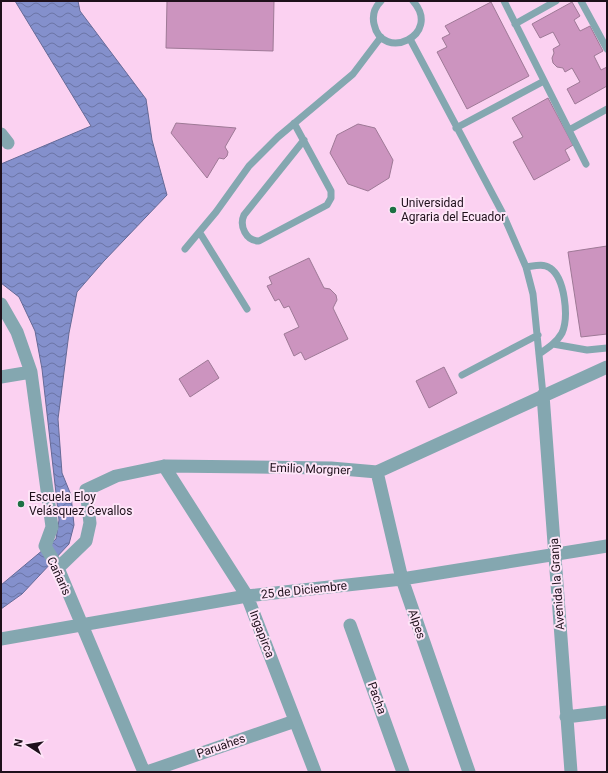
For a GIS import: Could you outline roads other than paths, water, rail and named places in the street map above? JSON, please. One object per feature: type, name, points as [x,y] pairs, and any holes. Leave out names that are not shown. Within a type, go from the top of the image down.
[{"type":"street","name":"Cañaris","points":[[1,304],[17,332],[32,372],[52,527],[44,546],[56,565],[144,772]]},
{"type":"street","name":"Emilio Morgner","points":[[56,565],[86,541],[90,523],[86,490],[116,476],[164,466],[331,468],[377,472],[607,367]]},
{"type":"street","points":[[1,377],[32,372]]},
{"type":"street","name":"Avenida la Granja","points":[[543,395],[566,717],[567,770]]},
{"type":"street","name":"Ingapirca","points":[[164,466],[247,596],[315,772]]},
{"type":"street","name":"Alpes","points":[[377,472],[402,579],[469,772]]},
{"type":"street","name":"25 de Diciembre","points":[[1,639],[247,596],[402,579],[607,546]]},
{"type":"street","name":"Pacha","points":[[350,625],[403,772]]},
{"type":"street","points":[[566,717],[607,712]]},
{"type":"street","name":"Paruahes","points":[[148,772],[296,721]]},
{"type":"lane","points":[[381,1],[375,9],[373,21],[377,32],[381,37],[392,42],[405,42],[410,39],[415,34],[421,23],[420,10],[413,1]]},
{"type":"lane","points":[[504,1],[586,164]]},
{"type":"lane","points":[[515,24],[556,1]]},
{"type":"lane","points":[[581,1],[606,44]]},
{"type":"lane","points":[[185,249],[200,233],[249,166],[294,123],[353,74],[381,37]]},
{"type":"lane","points":[[410,39],[502,212],[526,267],[533,294],[543,395]]},
{"type":"lane","points":[[456,128],[544,81]]},
{"type":"lane","points":[[569,130],[607,109]]},
{"type":"lane","points":[[294,123],[304,140],[331,190],[331,198],[327,205],[259,241],[252,241],[248,238],[242,225],[244,215],[304,140]]},
{"type":"lane","points":[[200,233],[247,309]]},
{"type":"lane","points":[[526,267],[541,264],[550,267],[556,275],[563,290],[566,314],[562,332],[553,344],[539,354]]},
{"type":"lane","points":[[462,375],[538,335]]},
{"type":"lane","points":[[553,344],[587,350],[607,348]]},
{"type":"water","points":[[15,1],[78,1],[80,11],[146,99],[152,140],[167,195],[104,261],[77,292],[69,333],[58,419],[62,473],[71,495],[74,525],[69,544],[22,594],[1,609],[1,585],[56,539],[59,520],[42,369],[35,331],[19,297],[1,283],[1,164],[91,126]]},
{"type":"place","name":"Universidad Agraria del Ecuador","points":[[393,210]]},
{"type":"place","name":"Escuela Eloy Velásquez Cevallos","points":[[21,504]]}]
